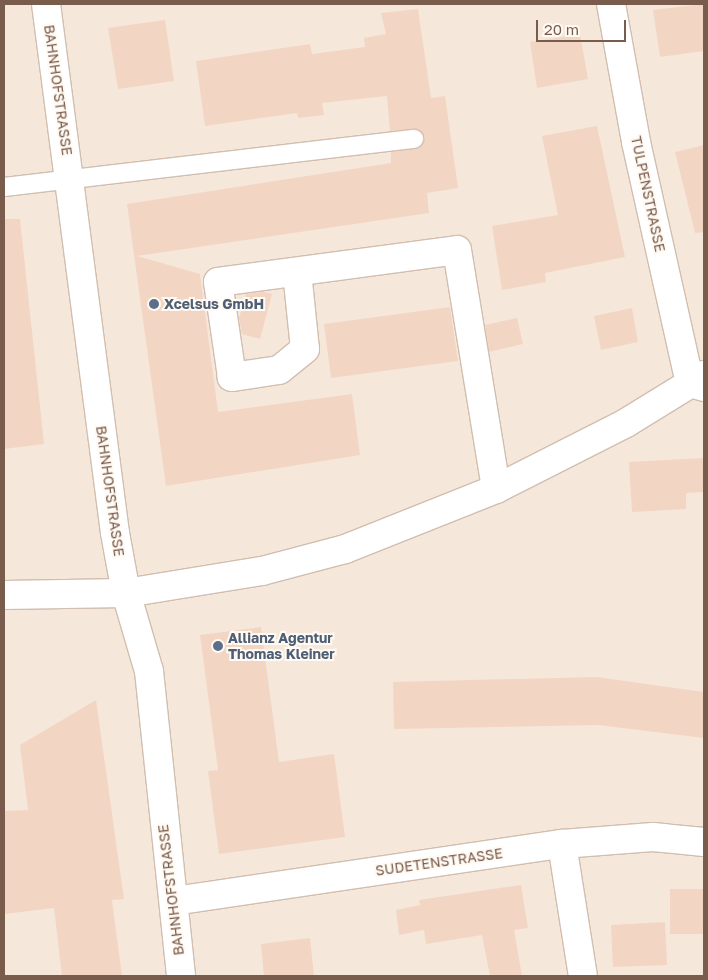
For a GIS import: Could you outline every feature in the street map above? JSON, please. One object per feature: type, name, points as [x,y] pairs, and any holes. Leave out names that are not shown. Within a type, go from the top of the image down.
[{"type":"street","name":"BAHNHOFSTRASSE","points":[[46,4],[126,594],[150,671],[181,976]]},
{"type":"street","name":"TULPENSTRASSE","points":[[611,4],[636,142],[699,382]]},
{"type":"street","points":[[297,272],[457,250],[496,489]]},
{"type":"street","points":[[4,595],[126,594],[262,572],[345,549],[496,489],[626,423],[699,382]]},
{"type":"street","name":"SUDETENSTRASSE","points":[[174,901],[562,844],[654,837],[704,842]]},
{"type":"street","points":[[562,844],[583,976]]},
{"type":"lane","points":[[4,187],[414,139]]},
{"type":"shaded area","points":[[4,4],[704,4],[704,976],[4,976]]},
{"type":"building","points":[[704,4],[704,51],[660,57],[653,10]]},
{"type":"building","points":[[418,9],[431,98],[445,96],[458,188],[427,193],[429,213],[137,256],[200,274],[218,412],[352,394],[360,455],[166,486],[127,204],[391,163],[391,152],[420,148],[425,138],[418,129],[390,131],[387,96],[322,103],[324,115],[298,118],[297,113],[205,126],[196,61],[310,44],[312,54],[365,47],[364,38],[386,34],[381,13]]},
{"type":"building","points":[[165,20],[174,81],[118,89],[108,28]]},
{"type":"building","points":[[580,34],[588,79],[537,88],[530,42]]},
{"type":"building","points":[[597,126],[625,257],[545,273],[546,282],[502,290],[492,226],[558,215],[542,136]]},
{"type":"building","points":[[704,145],[704,232],[695,233],[675,152]]},
{"type":"building","points":[[4,219],[20,219],[44,444],[4,449]]},
{"type":"building","points":[[264,292],[272,294],[260,339],[242,334],[239,318],[246,294]]},
{"type":"building","points":[[450,307],[458,361],[331,378],[324,324]]},
{"type":"building","points":[[632,308],[638,342],[601,350],[594,316]]},
{"type":"building","points":[[517,318],[523,344],[489,352],[485,325]]},
{"type":"building","points":[[704,458],[704,492],[686,493],[686,509],[632,512],[629,462]]},
{"type":"building","points":[[261,627],[279,762],[334,754],[345,837],[219,854],[208,771],[218,770],[200,635]]},
{"type":"building","points":[[596,677],[704,692],[704,738],[598,725],[394,729],[393,682]]},
{"type":"building","points":[[96,700],[124,899],[112,900],[122,976],[62,976],[54,908],[4,914],[4,811],[28,810],[20,745]]},
{"type":"building","points":[[521,885],[528,928],[514,930],[522,976],[490,976],[482,935],[426,944],[424,930],[399,935],[396,910],[420,905],[419,900]]},
{"type":"building","points":[[670,889],[704,889],[704,934],[670,934]]},
{"type":"building","points":[[665,922],[667,965],[613,967],[611,925]]},
{"type":"building","points":[[310,938],[314,976],[264,976],[261,944]]},
{"type":"place","name":"Xcelsus GmbH","points":[[154,304]]},
{"type":"place","name":"Allianz Agentur Thomas Kleiner","points":[[218,646]]}]
